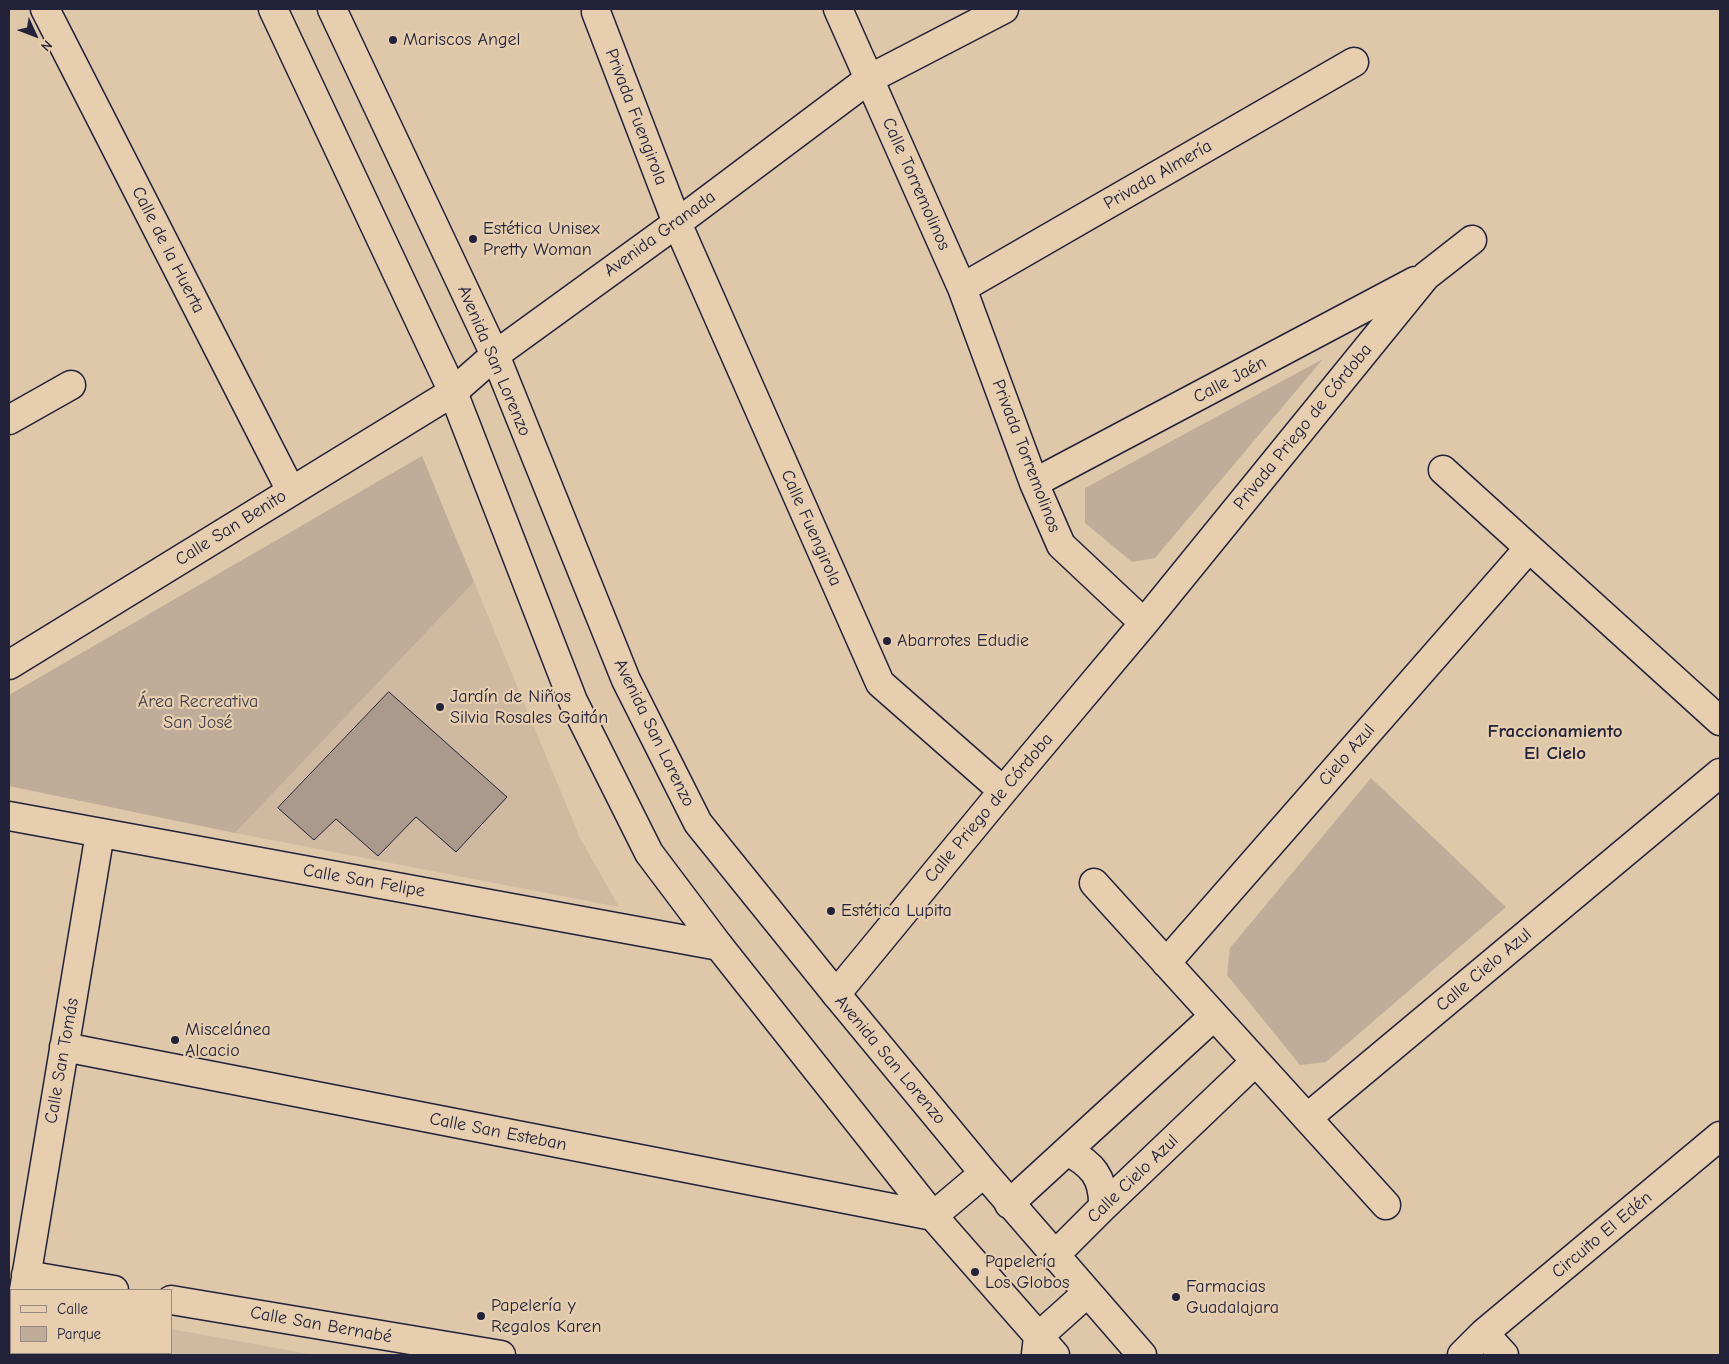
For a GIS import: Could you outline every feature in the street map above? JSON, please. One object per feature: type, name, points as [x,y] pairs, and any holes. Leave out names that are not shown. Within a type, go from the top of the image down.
[{"type":"street","name":"Calle de la Huerta","points":[[45,9],[291,491]]},
{"type":"street","points":[[274,9],[453,392],[574,701],[648,853],[719,946],[933,1216],[1043,1349],[1087,1293]]},
{"type":"street","name":"Avenida San Lorenzo","points":[[332,9],[495,355],[626,680],[698,823],[1009,1204],[1087,1293],[1135,1353]]},
{"type":"street","points":[[838,9],[869,79]]},
{"type":"street","name":"Avenida Granada","points":[[453,392],[495,355],[677,223],[869,79],[1004,9]]},
{"type":"street","name":"Privada Fuengirola","points":[[596,12],[677,223]]},
{"type":"street","name":"Privada Almería","points":[[962,288],[1354,62]]},
{"type":"street","name":"Calle Torremolinos","points":[[869,79],[962,288]]},
{"type":"street","name":"Calle Fuengirola","points":[[677,223],[880,683],[1003,791]]},
{"type":"street","name":"Privada Priego de Córdoba","points":[[1144,623],[1426,276],[1472,240]]},
{"type":"street","name":"Calle Jaén","points":[[1034,483],[1426,276]]},
{"type":"street","name":"Privada Torremolinos","points":[[962,288],[1034,483],[1061,545],[1144,623]]},
{"type":"street","points":[[9,420],[71,385]]},
{"type":"street","name":"Calle San Benito","points":[[9,665],[453,392]]},
{"type":"street","points":[[1443,470],[1720,721]]},
{"type":"street","name":"Cielo Azul","points":[[1166,963],[1529,548]]},
{"type":"street","name":"Calle Priego de Córdoba","points":[[836,994],[1144,623]]},
{"type":"street","name":"Calle Cielo Azul","points":[[1307,1118],[1720,773]]},
{"type":"street","name":"Calle San Felipe","points":[[9,816],[719,946]]},
{"type":"street","name":"Calle San Tomás","points":[[25,1283],[100,832]]},
{"type":"street","points":[[1094,883],[1386,1205]]},
{"type":"street","points":[[1009,1204],[1214,1016]]},
{"type":"street","name":"Calle San Esteban","points":[[64,1047],[933,1216]]},
{"type":"street","name":"Calle Cielo Azul","points":[[1054,1256],[1255,1062]]},
{"type":"street","name":"Circuito El Edén","points":[[1462,1355],[1484,1333],[1720,1136]]},
{"type":"street","points":[[1067,1151],[1088,1164],[1096,1173],[1104,1195],[1103,1207]]},
{"type":"street","points":[[933,1216],[984,1173]]},
{"type":"street","points":[[25,1283],[101,1289]]},
{"type":"street","name":"Calle San Bernabé","points":[[172,1300],[501,1355]]},
{"type":"street","points":[[1484,1333],[1504,1355]]},
{"type":"shaded area","name":"Jardín de Niños Silvia Rosales Gaitán","points":[[474,582],[580,838],[619,907],[235,833]]},
{"type":"shaded area","points":[[172,1329],[315,1355],[45,1355],[172,1354]]},
{"type":"green space","points":[[1323,359],[1155,558],[1132,562],[1085,523],[1085,488]]},
{"type":"green space","name":"Área Recreativa San José","points":[[422,456],[474,582],[235,833],[9,786],[9,695]]},
{"type":"green space","points":[[1371,778],[1506,907],[1326,1062],[1300,1065],[1227,975],[1230,948]]},
{"type":"building","points":[[389,692],[507,797],[456,852],[416,817],[378,856],[336,819],[314,840],[278,808]]},
{"type":"place","name":"Mariscos Angel","points":[[393,40]]},
{"type":"place","name":"Estética Unisex Pretty Woman","points":[[473,239]]},
{"type":"place","name":"Abarrotes Edudie","points":[[887,641]]},
{"type":"place","name":"Jardín de Niños Silvia Rosales Gaitán","points":[[440,707]]},
{"type":"place","name":"Estética Lupita","points":[[831,911]]},
{"type":"place","name":"Miscelánea Alcacio","points":[[175,1040]]},
{"type":"place","name":"Papelería Los Globos","points":[[975,1272]]},
{"type":"place","name":"Farmacias Guadalajara","points":[[1176,1297]]},
{"type":"place","name":"Papelería y Regalos Karen","points":[[481,1316]]},
{"type":"district","name":"Fraccionamiento El Cielo","points":[[1555,743]]}]
